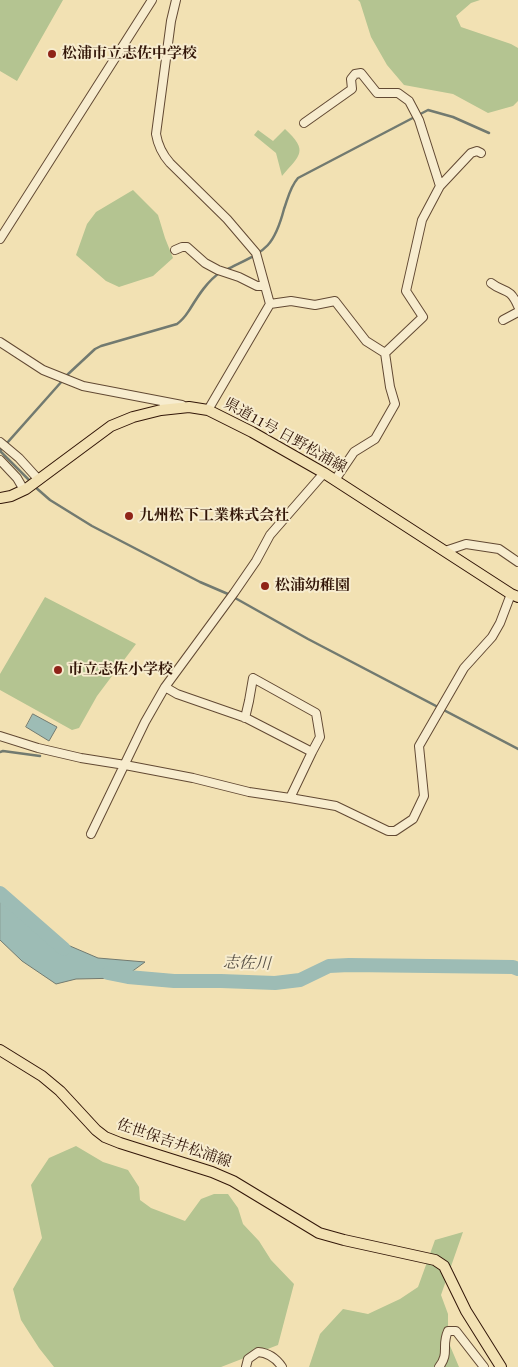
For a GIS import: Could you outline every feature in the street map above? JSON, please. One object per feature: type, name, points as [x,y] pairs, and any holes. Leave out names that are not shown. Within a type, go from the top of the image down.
[{"type":"main road","name":"県道11号 日野松浦線","points":[[0,498],[25,490],[111,426],[152,412],[189,407],[208,410],[252,432],[324,473],[514,595]]},
{"type":"main road","name":"佐世保吉井松浦線","points":[[0,1050],[42,1076],[60,1091],[96,1130],[105,1137],[212,1172],[233,1181],[319,1233],[435,1260],[444,1266],[466,1311],[501,1367]]},
{"type":"street","points":[[0,239],[152,0]]},
{"type":"street","points":[[176,0],[169,30],[156,134],[157,144],[170,163],[227,219],[257,256],[270,304],[208,410]]},
{"type":"street","points":[[304,124],[352,89],[351,79],[355,74],[361,73],[377,93],[398,93],[409,101],[418,120],[440,186]]},
{"type":"street","points":[[385,353],[423,317],[406,292],[422,220],[440,186],[471,153],[477,151],[481,153]]},
{"type":"street","points":[[175,250],[182,246],[187,247],[206,263],[222,272],[239,277],[257,286],[265,286]]},
{"type":"street","points":[[491,283],[512,294],[518,306]]},
{"type":"street","points":[[270,304],[290,301],[315,306],[335,301],[366,341],[385,353],[390,387],[395,404],[376,439],[354,452],[335,480]]},
{"type":"street","points":[[503,320],[518,312]]},
{"type":"street","points":[[0,342],[43,370],[83,386],[189,407]]},
{"type":"street","points":[[3,444],[20,458],[40,480]]},
{"type":"street","points":[[0,460],[17,478],[25,490]]},
{"type":"street","points":[[91,834],[145,722],[166,687],[229,601],[270,536],[324,473]]},
{"type":"street","points":[[445,551],[466,544],[499,549],[518,562]]},
{"type":"street","points":[[0,736],[38,748],[81,758],[193,778],[249,792],[336,806],[388,831],[395,831],[413,818],[424,796],[419,746],[464,668],[492,637],[514,595]]},
{"type":"street","points":[[245,718],[250,701],[253,678],[316,713],[320,737],[290,798]]},
{"type":"street","points":[[166,687],[177,694],[245,718],[312,752]]},
{"type":"street","points":[[439,1367],[446,1354],[445,1339],[448,1331],[456,1331],[484,1367]]},
{"type":"street","points":[[246,1367],[248,1359],[258,1352],[268,1353],[282,1367]]},
{"type":"green space","points":[[0,0],[63,0],[17,81],[0,71]]},
{"type":"green space","points":[[358,0],[480,0],[471,3],[456,16],[461,27],[518,48],[518,101],[513,106],[488,113],[453,94],[404,85],[387,65],[371,37]]},
{"type":"green space","points":[[285,129],[297,143],[299,153],[282,176],[276,153],[254,135],[258,130],[273,141]]},
{"type":"green space","points":[[133,190],[158,215],[173,258],[153,276],[119,287],[106,281],[76,255],[87,224],[96,212]]},
{"type":"green space","name":"市立志佐小学校","points":[[45,597],[136,644],[97,696],[79,728],[72,730],[0,690],[0,674]]},
{"type":"green space","points":[[76,1146],[103,1162],[128,1170],[139,1187],[140,1200],[151,1208],[185,1221],[201,1199],[214,1194],[228,1194],[238,1208],[243,1224],[259,1241],[271,1260],[294,1284],[278,1345],[221,1367],[54,1367],[21,1320],[13,1289],[42,1238],[31,1185],[49,1158]]},
{"type":"green space","points":[[463,1232],[441,1295],[448,1314],[448,1341],[459,1367],[309,1367],[320,1334],[343,1309],[368,1314],[400,1299],[418,1287],[435,1240]]},
{"type":"water","points":[[33,714],[57,727],[49,741],[26,727]]},
{"type":"water","points":[[0,899],[42,934],[98,958],[145,962],[123,978],[76,979],[56,984],[22,961],[0,940]]},
{"type":"waterway","points":[[226,270],[258,253],[271,242],[276,234],[291,189],[298,178],[428,110],[453,117],[489,133]]},
{"type":"waterway","points":[[66,376],[95,349],[101,346],[177,324],[185,317],[208,284],[221,272]]},
{"type":"waterway","points":[[0,451],[63,380]]},
{"type":"waterway","points":[[0,451],[31,482]]},
{"type":"waterway","points":[[34,486],[50,500],[92,526],[200,582],[228,594],[308,639],[518,749]]},
{"type":"waterway","points":[[0,752],[40,756]]},
{"type":"waterway","name":"志佐川","points":[[0,893],[64,949]]},
{"type":"waterway","name":"志佐川","points":[[108,973],[128,977],[174,981],[275,983],[300,980],[329,966],[513,967],[518,969]]},
{"type":"place","name":"松浦市立志佐中学校","points":[[52,54]]},
{"type":"place","name":"九州松下工業株式会社","points":[[129,516]]},
{"type":"place","name":"松浦幼稚園","points":[[265,586]]},
{"type":"place","name":"市立志佐小学校","points":[[58,670]]}]
